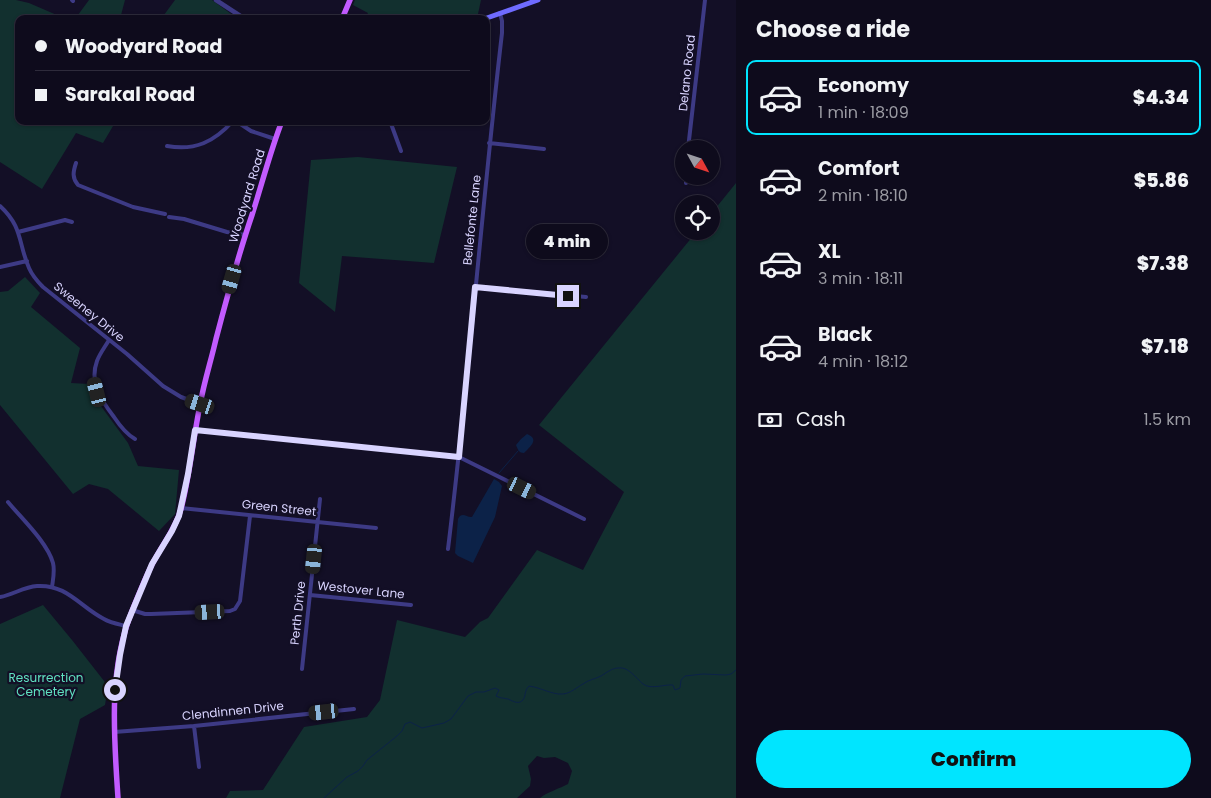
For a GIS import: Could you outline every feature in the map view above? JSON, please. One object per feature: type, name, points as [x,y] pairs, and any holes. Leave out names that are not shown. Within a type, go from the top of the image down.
[{"type":"main road","points":[[344,15],[350,0]]},
{"type":"main road","points":[[490,17],[538,0]]},
{"type":"main road","name":"Woodyard Road","points":[[118,798],[114,732],[115,690],[126,626],[152,564],[172,531],[181,508],[200,404],[226,299],[280,125]]},
{"type":"street","points":[[216,0],[239,15]]},
{"type":"street","name":"Delano Road","points":[[689,140],[705,0]]},
{"type":"street","name":"Bellefonte Lane","points":[[448,549],[502,33],[500,13]]},
{"type":"street","points":[[166,146],[175,148],[186,147],[207,142],[221,134],[230,125]]},
{"type":"street","points":[[241,125],[254,132],[275,139]]},
{"type":"street","points":[[391,125],[401,151]]},
{"type":"street","points":[[489,143],[544,148]]},
{"type":"street","points":[[76,163],[73,172],[78,185],[134,207],[167,216],[184,218],[220,230],[245,235]]},
{"type":"street","name":"Sweeney Drive","points":[[0,206],[10,215],[15,223],[29,269],[42,287],[163,386],[181,397],[200,404]]},
{"type":"street","points":[[18,232],[65,220],[72,222]]},
{"type":"street","points":[[0,267],[27,260]]},
{"type":"street","points":[[475,287],[586,298]]},
{"type":"street","points":[[108,340],[97,360],[94,381],[97,392],[105,406],[129,436],[135,440]]},
{"type":"street","points":[[195,430],[459,457],[584,519]]},
{"type":"street","name":"Perth Drive","points":[[302,670],[320,499]]},
{"type":"street","points":[[8,502],[46,546],[52,562],[54,577],[52,587]]},
{"type":"street","name":"Green Street","points":[[181,508],[376,528]]},
{"type":"street","points":[[132,610],[151,614],[230,611],[235,609],[240,601],[250,516]]},
{"type":"street","points":[[0,597],[29,587],[52,587],[71,595],[103,619],[114,624],[126,626]]},
{"type":"street","name":"Westover Lane","points":[[310,595],[411,605]]},
{"type":"street","name":"Clendinnen Drive","points":[[114,732],[194,726],[354,709]]},
{"type":"street","points":[[194,726],[199,767]]},
{"type":"green space","points":[[0,0],[16,0],[29,3],[57,15],[15,15],[15,125],[114,125],[103,143],[76,133],[42,189],[0,162]]},
{"type":"green space","points":[[89,0],[125,0],[121,15],[78,15]]},
{"type":"green space","points":[[175,0],[212,0],[233,15],[164,15]]},
{"type":"green space","points":[[355,0],[481,0],[478,14],[475,15],[367,15],[368,13],[353,5]]},
{"type":"green space","points":[[358,157],[457,167],[434,263],[342,256],[335,312],[299,283],[311,160]]},
{"type":"green space","points":[[736,183],[736,798],[540,798],[568,784],[572,771],[568,763],[555,757],[544,758],[537,756],[528,766],[531,779],[530,786],[517,798],[226,798],[230,791],[263,790],[304,727],[367,717],[380,700],[397,620],[465,637],[480,622],[488,618],[537,550],[583,570],[624,492],[539,425],[690,240],[720,240],[720,203]]},
{"type":"green space","points":[[25,277],[40,293],[31,307],[80,348],[71,383],[89,384],[95,398],[128,443],[138,466],[179,470],[175,514],[159,531],[108,489],[89,484],[73,494],[0,405],[0,292],[8,291]]},
{"type":"green space","name":"Resurrection Cemetery","points":[[43,605],[108,686],[105,705],[80,719],[60,798],[0,798],[0,624]]},
{"type":"water","points":[[527,434],[533,438],[533,443],[522,453],[516,445]]},
{"type":"water","points":[[494,479],[502,486],[495,517],[473,563],[455,553],[458,519],[461,515],[472,517]]},
{"type":"waterway","points":[[499,473],[518,451]]},
{"type":"waterway","points":[[324,798],[397,736],[405,724],[410,722],[422,728],[444,723],[451,719],[468,696],[476,692],[484,692],[495,688],[499,690],[496,696],[519,702],[523,700],[529,686],[558,694],[565,694],[587,681],[616,668],[625,669],[646,686],[673,685],[675,690],[680,688],[681,680],[685,676],[703,674],[726,675],[736,670]]},
{"type":"route","points":[[115,690],[126,626],[152,564],[179,516],[195,430],[459,457],[475,287],[568,296]]}]
